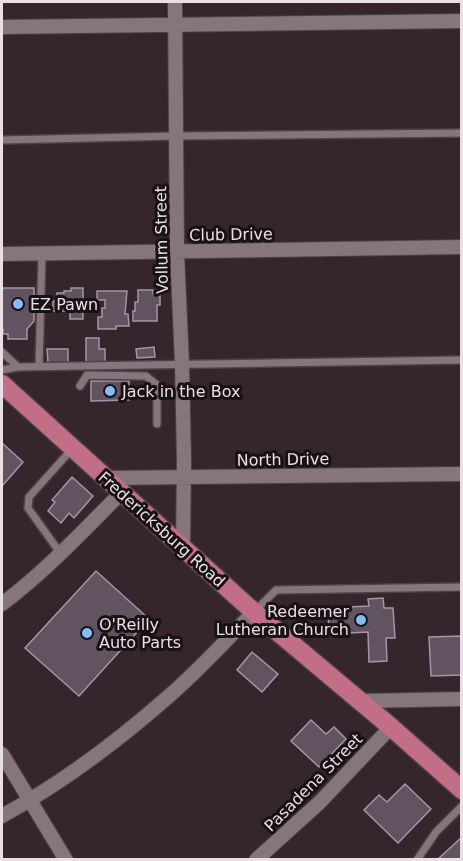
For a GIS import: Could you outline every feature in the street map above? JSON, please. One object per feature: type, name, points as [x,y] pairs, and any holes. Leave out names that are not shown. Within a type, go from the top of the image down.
[{"type":"main road","name":"Fredericksburg Road","points":[[2,384],[254,612],[462,790]]},
{"type":"street","name":"Vollum Street","points":[[175,2],[177,252],[185,477],[183,547]]},
{"type":"street","points":[[2,27],[462,21]]},
{"type":"street","name":"Club Drive","points":[[2,254],[462,247]]},
{"type":"street","name":"North Drive","points":[[105,478],[462,474]]},
{"type":"street","points":[[2,604],[61,554],[121,493]]},
{"type":"street","points":[[2,816],[77,768],[170,696],[254,612]]},
{"type":"street","points":[[360,701],[462,699]]},
{"type":"street","name":"Pasadena Street","points":[[256,860],[326,795],[391,727]]},
{"type":"street","points":[[2,754],[66,860]]},
{"type":"lane","points":[[2,140],[462,133]]},
{"type":"lane","points":[[39,366],[42,254]]},
{"type":"lane","points":[[2,352],[18,367]]},
{"type":"lane","points":[[2,370],[39,366],[462,360]]},
{"type":"lane","points":[[80,386],[87,375],[146,376],[157,385],[157,424]]},
{"type":"lane","points":[[61,554],[28,508],[29,496],[73,449]]},
{"type":"lane","points":[[254,612],[276,590],[462,587]]},
{"type":"lane","points":[[417,860],[436,832],[462,806]]},
{"type":"building","name":"EZ Pawn","points":[[2,288],[34,288],[34,321],[27,329],[27,339],[8,339],[8,334],[3,334]]},
{"type":"building","points":[[71,288],[83,288],[83,319],[70,319],[70,311],[53,311],[53,301],[57,301],[57,293],[71,291]]},
{"type":"building","points":[[138,290],[153,290],[153,294],[160,293],[157,321],[133,321],[135,302],[138,302]]},
{"type":"building","points":[[97,291],[127,291],[125,314],[128,314],[129,326],[98,329],[98,317],[102,317],[105,300],[97,300]]},
{"type":"building","points":[[86,338],[99,338],[99,349],[105,349],[105,362],[86,362]]},
{"type":"building","points":[[154,347],[155,357],[137,358],[136,349]]},
{"type":"building","points":[[47,349],[68,349],[68,363],[48,363]]},
{"type":"building","name":"Jack in the Box","points":[[91,381],[129,381],[129,400],[91,401]]},
{"type":"building","points":[[2,443],[23,462],[2,486]]},
{"type":"building","points":[[72,477],[93,496],[74,518],[69,513],[61,523],[48,511],[55,502],[52,500]]},
{"type":"building","name":"O'Reilly Auto Parts","points":[[96,571],[149,619],[79,696],[25,648]]},
{"type":"building","name":"Redeemer Lutheran Church","points":[[383,598],[384,608],[393,608],[395,638],[386,638],[387,661],[369,662],[368,632],[329,634],[328,608],[369,606],[368,599]]},
{"type":"building","points":[[462,636],[462,675],[431,676],[429,637]]},
{"type":"building","points":[[252,652],[278,674],[262,692],[237,670]]},
{"type":"building","points":[[311,720],[326,734],[334,727],[346,739],[319,767],[291,741]]},
{"type":"building","points":[[405,784],[431,809],[398,843],[364,810],[379,795],[387,802]]},
{"type":"building","points":[[462,837],[462,860],[437,860]]},
{"type":"place","name":"EZ Pawn","points":[[18,304]]},
{"type":"place","name":"Jack in the Box","points":[[110,391]]},
{"type":"place","name":"Redeemer Lutheran Church","points":[[361,620]]},
{"type":"place","name":"O'Reilly Auto Parts","points":[[87,633]]}]
